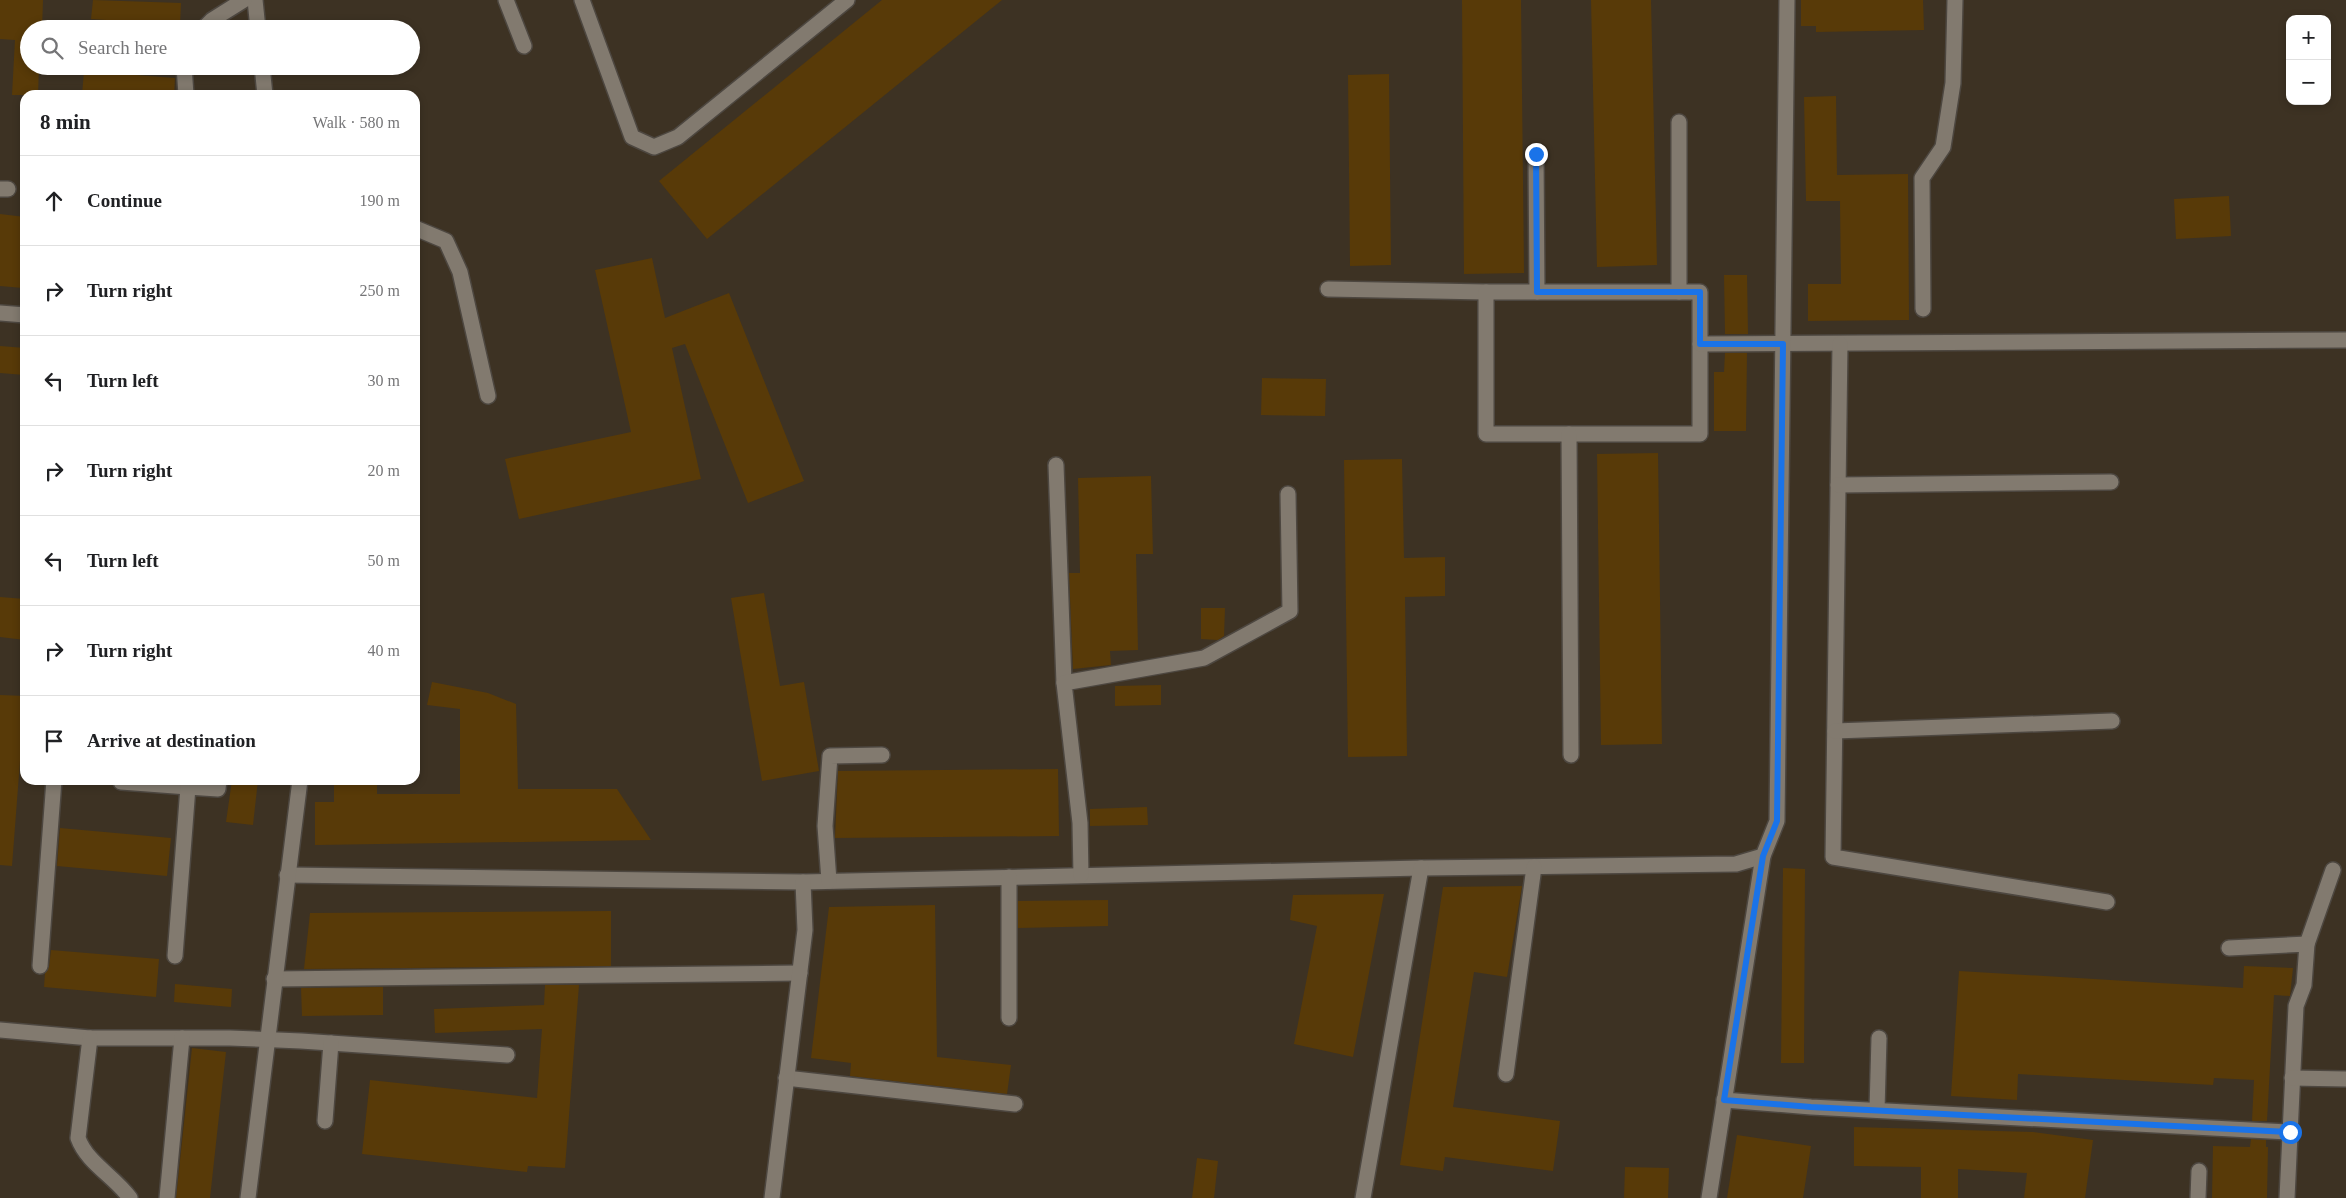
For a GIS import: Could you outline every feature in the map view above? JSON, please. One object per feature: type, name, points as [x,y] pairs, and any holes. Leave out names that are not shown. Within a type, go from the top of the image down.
[{"type":"street","points":[[212,20],[244,0]]},
{"type":"street","points":[[255,0],[257,20]]},
{"type":"street","points":[[506,0],[524,46]]},
{"type":"street","points":[[582,0],[632,137],[654,147],[678,137],[847,0]]},
{"type":"street","points":[[1709,1198],[1763,856],[1777,821],[1787,0]]},
{"type":"street","points":[[1923,309],[1922,178],[1943,146],[1953,83],[1955,0]]},
{"type":"street","points":[[185,75],[186,90]]},
{"type":"street","points":[[263,75],[264,90]]},
{"type":"street","points":[[1678,122],[1679,292]]},
{"type":"street","points":[[1536,154],[1537,292]]},
{"type":"street","points":[[420,230],[446,241],[460,272],[488,396]]},
{"type":"street","points":[[1328,289],[1486,292],[1700,292],[1700,434],[1486,434],[1486,292]]},
{"type":"street","points":[[0,313],[20,315]]},
{"type":"street","points":[[1700,344],[2346,340]]},
{"type":"street","points":[[1840,344],[1833,857],[2107,902]]},
{"type":"street","points":[[1569,434],[1571,755]]},
{"type":"street","points":[[1056,464],[1064,683],[1080,823],[1081,875]]},
{"type":"street","points":[[1838,485],[2111,482]]},
{"type":"street","points":[[1064,683],[1204,658],[1290,611],[1288,494]]},
{"type":"street","points":[[1835,730],[2112,721]]},
{"type":"street","points":[[830,881],[825,826],[830,756],[882,755]]},
{"type":"street","points":[[40,966],[54,785]]},
{"type":"street","points":[[161,785],[218,789],[218,785]]},
{"type":"street","points":[[248,1198],[299,785]]},
{"type":"street","points":[[175,956],[188,787]]},
{"type":"street","points":[[287,875],[803,882],[1421,868],[1736,864],[1763,856]]},
{"type":"street","points":[[1506,1074],[1534,866]]},
{"type":"street","points":[[1363,1198],[1421,868]]},
{"type":"street","points":[[2287,1198],[2296,1006],[2304,985],[2307,944],[2333,870]]},
{"type":"street","points":[[1009,877],[1009,1018]]},
{"type":"street","points":[[772,1198],[805,930],[803,882]]},
{"type":"street","points":[[2229,948],[2307,944]]},
{"type":"street","points":[[274,980],[800,973]]},
{"type":"street","points":[[0,1030],[90,1038],[267,1040],[507,1055]]},
{"type":"street","points":[[90,1038],[78,1138],[82,1150],[123,1188],[130,1198]]},
{"type":"street","points":[[167,1198],[182,1038]]},
{"type":"street","points":[[1877,1110],[1879,1038]]},
{"type":"street","points":[[325,1121],[331,1043]]},
{"type":"street","points":[[786,1078],[1015,1104]]},
{"type":"street","points":[[2292,1078],[2346,1079]]},
{"type":"street","points":[[1724,1100],[2290,1132]]},
{"type":"street","points":[[2198,1198],[2199,1171]]},
{"type":"shaded area","points":[[0,0],[2346,0],[2346,1198],[0,1198]]},
{"type":"building","points":[[0,0],[43,0],[42,20],[20,20],[20,75],[39,75],[38,90],[20,90],[20,95],[12,95],[15,40],[0,39]]},
{"type":"building","points":[[93,0],[181,3],[180,20],[91,19]]},
{"type":"building","points":[[882,0],[1002,0],[707,239],[659,181]]},
{"type":"building","points":[[1462,0],[1521,0],[1524,273],[1464,274]]},
{"type":"building","points":[[1591,0],[1651,0],[1657,265],[1597,267]]},
{"type":"building","points":[[1801,0],[1923,0],[1924,30],[1816,32],[1816,26],[1801,26]]},
{"type":"building","points":[[1389,74],[1391,265],[1350,266],[1348,75]]},
{"type":"building","points":[[84,75],[136,75],[175,78],[174,90],[82,90]]},
{"type":"building","points":[[1836,96],[1837,175],[1908,174],[1909,320],[1808,321],[1808,284],[1841,284],[1840,201],[1806,201],[1804,97]]},
{"type":"building","points":[[2229,196],[2231,236],[2176,239],[2174,199]]},
{"type":"building","points":[[0,214],[20,216],[20,288],[0,286]]},
{"type":"building","points":[[652,258],[665,318],[729,293],[804,481],[748,503],[685,344],[672,348],[701,479],[519,519],[505,459],[631,432],[595,270]]},
{"type":"building","points":[[1724,275],[1747,275],[1748,334],[1725,334]]},
{"type":"building","points":[[0,346],[20,348],[20,375],[0,373]]},
{"type":"building","points":[[1725,353],[1747,353],[1746,431],[1714,431],[1714,372],[1724,372]]},
{"type":"building","points":[[1262,378],[1326,379],[1325,416],[1261,415]]},
{"type":"building","points":[[1658,453],[1662,744],[1601,745],[1597,454]]},
{"type":"building","points":[[1402,459],[1404,558],[1445,557],[1445,596],[1405,597],[1407,756],[1348,757],[1344,460]]},
{"type":"building","points":[[1151,476],[1153,554],[1136,554],[1138,650],[1110,651],[1111,665],[1073,669],[1069,573],[1080,573],[1078,478]]},
{"type":"building","points":[[764,593],[780,686],[804,682],[819,771],[762,781],[731,598]]},
{"type":"building","points":[[0,597],[20,599],[20,639],[0,637]]},
{"type":"building","points":[[1201,608],[1225,608],[1224,636],[1218,640],[1201,639]]},
{"type":"building","points":[[432,682],[488,693],[516,704],[518,789],[617,789],[651,840],[315,845],[315,802],[334,802],[334,785],[377,785],[377,794],[460,794],[460,709],[427,705]]},
{"type":"building","points":[[1161,685],[1161,705],[1115,706],[1115,686]]},
{"type":"building","points":[[0,695],[20,696],[20,761],[12,866],[0,865]]},
{"type":"building","points":[[1058,769],[1059,836],[835,838],[838,771]]},
{"type":"building","points":[[231,785],[257,785],[253,825],[226,822]]},
{"type":"building","points":[[1147,807],[1148,825],[1090,826],[1090,809]]},
{"type":"building","points":[[60,828],[171,838],[167,876],[57,866]]},
{"type":"building","points":[[1783,868],[1805,869],[1804,1063],[1781,1063]]},
{"type":"building","points":[[1522,886],[1507,977],[1474,972],[1453,1107],[1560,1121],[1553,1171],[1445,1157],[1443,1171],[1400,1165],[1443,887]]},
{"type":"building","points":[[1384,894],[1353,1057],[1294,1044],[1317,926],[1290,920],[1293,895]]},
{"type":"building","points":[[1108,900],[1108,926],[1018,928],[1018,901]]},
{"type":"building","points":[[935,905],[937,1057],[1011,1065],[1007,1094],[850,1076],[851,1063],[811,1058],[829,907]]},
{"type":"building","points":[[611,911],[611,966],[304,969],[310,913]]},
{"type":"building","points":[[51,950],[159,959],[156,997],[44,987],[45,973],[49,967]]},
{"type":"building","points":[[2244,966],[2293,968],[2290,996],[2274,995],[2267,1121],[2252,1121],[2254,1080],[2214,1078],[2213,1085],[2018,1074],[2017,1100],[1951,1096],[1959,971],[2243,988]]},
{"type":"building","points":[[175,984],[232,989],[231,1007],[174,1002]]},
{"type":"building","points":[[545,985],[579,985],[565,1168],[528,1166],[527,1172],[362,1154],[370,1080],[537,1098],[542,1029],[435,1033],[434,1009],[544,1005]]},
{"type":"building","points":[[383,987],[383,1015],[302,1016],[301,988]]},
{"type":"building","points":[[192,1048],[226,1052],[210,1198],[176,1198]]},
{"type":"building","points":[[1854,1127],[2033,1132],[2093,1140],[2085,1198],[2024,1198],[2027,1173],[1958,1169],[1958,1198],[1921,1198],[1921,1167],[1854,1166]]},
{"type":"building","points":[[1737,1135],[1811,1146],[1803,1198],[1727,1198]]},
{"type":"building","points":[[2251,1139],[2266,1140],[2266,1147],[2268,1147],[2267,1198],[2212,1198],[2213,1146],[2250,1147]]},
{"type":"building","points":[[1197,1158],[1218,1161],[1214,1198],[1192,1198]]},
{"type":"building","points":[[1625,1167],[1669,1168],[1668,1198],[1624,1198]]},
{"type":"route","points":[[1536,154],[1537,292],[1700,292],[1700,344],[1783,344],[1777,821],[1763,856],[1724,1100],[1811,1107],[2290,1132]]}]
